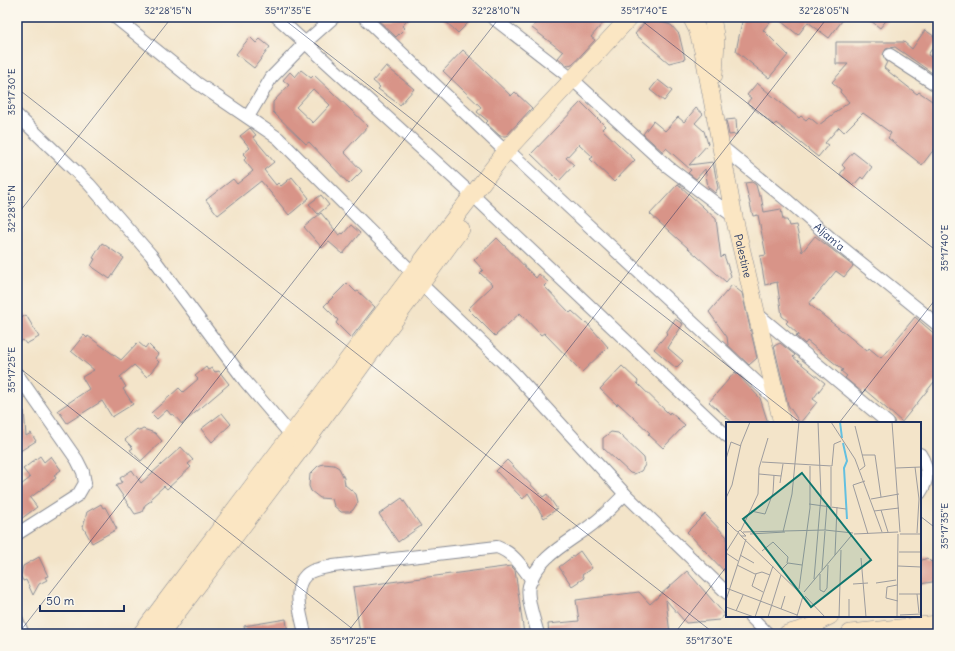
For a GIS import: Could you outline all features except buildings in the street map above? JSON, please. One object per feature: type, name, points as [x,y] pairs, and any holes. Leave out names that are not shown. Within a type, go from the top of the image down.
[{"type":"street","points":[[115,17],[197,83],[278,138],[512,371],[625,494],[726,592]]},
{"type":"street","points":[[277,17],[476,199],[726,435]]},
{"type":"street","points":[[248,117],[271,78],[306,42],[334,17]]},
{"type":"street","points":[[364,17],[776,400]]},
{"type":"street","points":[[492,17],[572,79],[667,166],[734,217]]},
{"type":"street","points":[[161,634],[297,442],[510,154],[572,79],[630,17]]},
{"type":"street","name":"Palestine","points":[[691,17],[697,28],[711,87],[734,217],[776,400],[784,422]]},
{"type":"street","points":[[711,87],[715,74],[716,41],[712,17]]},
{"type":"street","points":[[890,55],[938,86]]},
{"type":"street","points":[[17,115],[89,184],[151,255],[245,381],[297,442]]},
{"type":"street","name":"Aljam'a","points":[[722,147],[834,241],[938,325]]},
{"type":"street","points":[[755,312],[887,422]]},
{"type":"street","points":[[17,374],[76,460],[82,472],[85,484],[78,495],[17,534]]},
{"type":"street","points":[[141,634],[297,442]]},
{"type":"street","points":[[921,456],[928,472],[927,480],[921,491]]},
{"type":"street","points":[[538,634],[532,612],[528,587],[532,580],[542,564],[554,552],[595,523],[625,494]]},
{"type":"street","points":[[305,634],[298,597],[301,582],[306,575],[314,571],[333,566],[497,547],[507,551],[515,558],[532,580]]},
{"type":"street","points":[[751,617],[768,634]]},
{"type":"street","points":[[17,620],[23,634]]},
{"type":"street","points":[[787,634],[826,620],[849,627],[850,634],[938,624]]}]
